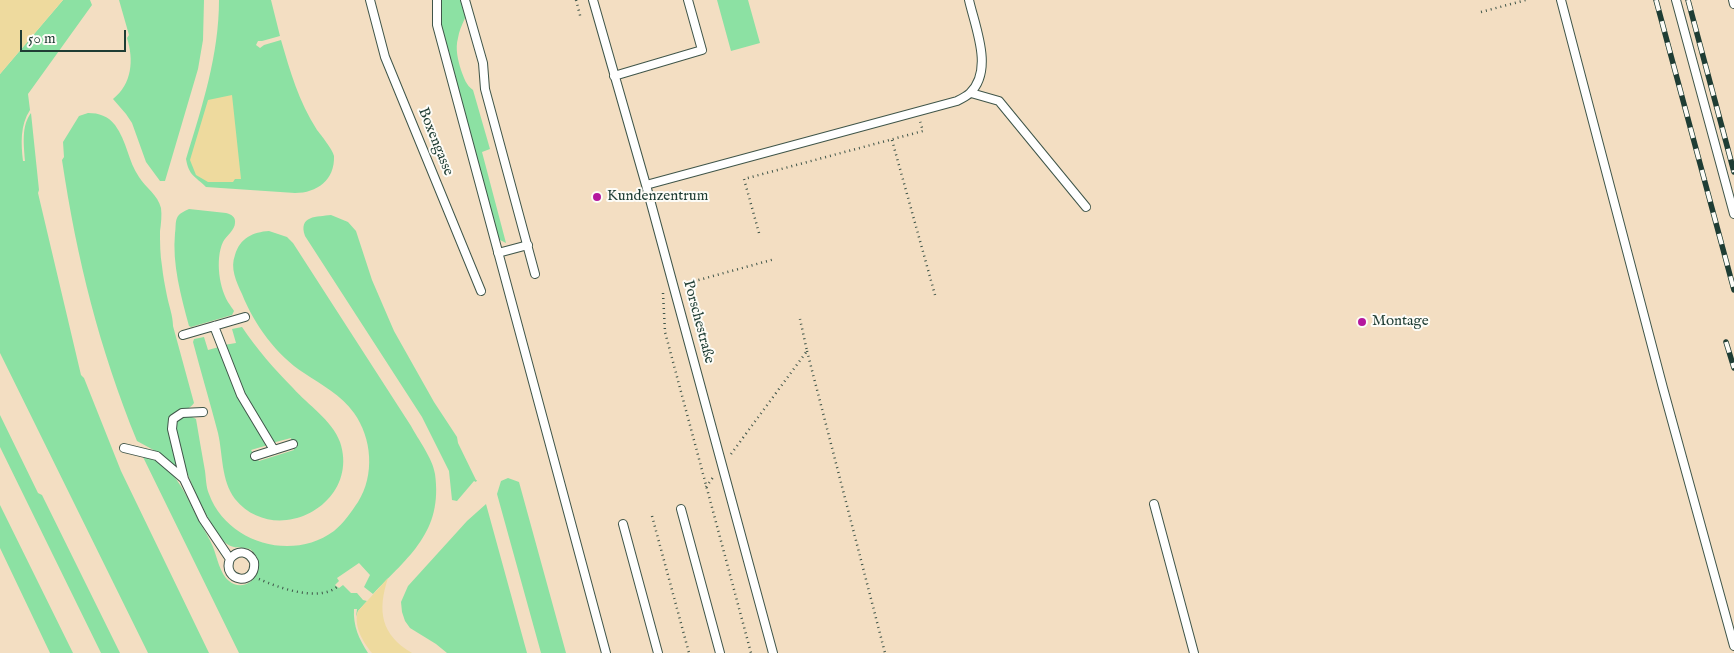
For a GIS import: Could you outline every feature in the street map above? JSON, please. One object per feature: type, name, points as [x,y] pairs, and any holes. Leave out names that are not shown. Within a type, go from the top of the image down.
[{"type":"lane","name":"Boxengasse","points":[[370,0],[386,57],[482,291]]},
{"type":"lane","points":[[437,0],[436,25],[606,653]]},
{"type":"lane","points":[[465,0],[483,63],[485,89],[536,274]]},
{"type":"lane","name":"Porschestraße","points":[[593,0],[646,185],[773,653]]},
{"type":"lane","points":[[614,76],[702,50],[688,0]]},
{"type":"lane","points":[[646,185],[957,101],[970,93],[977,82],[982,66],[981,51],[969,0]]},
{"type":"lane","points":[[1561,0],[1663,388],[1734,646]]},
{"type":"lane","points":[[1676,0],[1734,214]]},
{"type":"lane","points":[[1733,0],[1734,4]]},
{"type":"lane","points":[[970,93],[999,101],[1086,208]]},
{"type":"lane","points":[[498,253],[528,245]]},
{"type":"lane","points":[[183,336],[245,317]]},
{"type":"lane","points":[[214,326],[241,395],[274,450]]},
{"type":"lane","points":[[203,412],[182,413],[173,419],[172,429],[184,479],[203,519],[230,559]]},
{"type":"lane","points":[[255,456],[293,444]]},
{"type":"lane","points":[[124,448],[157,456],[184,479]]},
{"type":"lane","points":[[1154,504],[1194,653]]},
{"type":"lane","points":[[681,508],[720,653]]},
{"type":"lane","points":[[623,524],[658,653]]},
{"type":"lane","points":[[236,553],[249,554],[254,562],[254,571],[243,579],[235,577],[228,567],[230,559],[236,553]]},
{"type":"path","points":[[577,0],[581,19]]},
{"type":"path","points":[[1481,12],[1526,0]]},
{"type":"path","points":[[759,233],[744,179],[923,131],[917,112]]},
{"type":"path","points":[[892,140],[935,295]]},
{"type":"path","points":[[800,319],[885,653]]},
{"type":"path","points":[[706,487],[807,350]]},
{"type":"path","points":[[652,516],[689,653]]},
{"type":"path","points":[[251,575],[274,586],[295,591],[325,593],[331,592],[337,587]]},
{"type":"green space","points":[[63,0],[90,0],[92,5],[28,94],[30,110],[23,128],[23,161],[25,161],[24,130],[31,113],[38,193],[81,375],[84,378],[121,471],[209,653],[148,653],[0,353],[0,74]]},
{"type":"green space","points":[[119,0],[204,0],[203,40],[198,69],[165,181],[160,181],[146,162],[132,123],[113,99],[128,79],[131,63],[127,38],[129,35]]},
{"type":"green space","points":[[219,0],[271,0],[280,36],[258,41],[256,45],[260,48],[281,40],[305,108],[333,153],[334,164],[331,172],[323,184],[317,188],[311,191],[295,193],[206,187],[189,169],[186,159],[213,61]]},
{"type":"green space","points":[[440,0],[470,0],[459,33],[457,54],[464,79],[473,90],[490,149],[482,152],[506,243],[498,239],[441,31]]},
{"type":"green space","points":[[717,0],[748,0],[760,43],[731,51]]},
{"type":"green space","points":[[88,113],[103,116],[115,125],[135,171],[157,199],[161,208],[160,248],[164,281],[173,326],[194,403],[172,416],[179,467],[177,469],[159,453],[137,441],[111,372],[82,268],[62,160],[64,157],[63,142],[79,116]]},
{"type":"green space","points":[[189,209],[228,213],[235,219],[235,226],[223,242],[219,257],[219,274],[223,291],[234,311],[232,315],[191,327],[189,326],[178,280],[174,245],[177,218],[181,213]]},
{"type":"green space","points":[[331,215],[348,222],[356,231],[372,280],[394,331],[434,402],[457,437],[458,443],[477,480],[457,501],[452,500],[449,471],[422,417],[305,236],[304,224],[306,221],[310,218]]},
{"type":"green space","points":[[269,231],[287,237],[293,243],[411,426],[434,468],[436,494],[434,512],[420,542],[411,555],[373,594],[364,587],[370,575],[359,563],[337,578],[339,581],[335,585],[339,588],[343,585],[351,593],[357,593],[363,600],[367,601],[358,611],[356,617],[357,609],[354,609],[354,621],[357,632],[368,653],[239,653],[143,457],[146,455],[156,460],[172,473],[184,491],[210,540],[223,574],[236,585],[250,582],[258,571],[259,564],[256,556],[250,549],[229,546],[210,522],[184,464],[176,430],[180,418],[187,416],[196,419],[209,494],[218,511],[230,525],[245,535],[262,542],[281,546],[299,545],[317,540],[338,528],[358,502],[367,480],[369,469],[368,445],[360,423],[343,401],[294,366],[275,348],[247,305],[233,270],[234,260],[240,244],[248,237]]},
{"type":"green space","points":[[242,327],[279,374],[326,420],[340,442],[343,464],[338,484],[327,500],[311,512],[292,519],[272,520],[252,513],[235,499],[227,484],[218,433],[193,342],[194,339],[204,337],[208,350],[219,347],[268,445],[251,450],[259,461],[294,450],[291,438],[272,443],[245,397],[224,345],[236,343],[232,329]]},
{"type":"green space","points":[[0,415],[120,653],[101,653],[0,447]]},
{"type":"green space","points":[[508,478],[519,482],[566,653],[541,653],[497,494],[501,481]]},
{"type":"green space","points":[[486,504],[527,653],[447,653],[410,628],[402,612],[401,602],[408,586],[467,521]]},
{"type":"green space","points":[[0,505],[73,653],[50,653],[0,548]]},
{"type":"sand","points":[[0,0],[63,0],[0,74]]},
{"type":"sand","points":[[232,95],[241,179],[235,179],[233,182],[208,182],[196,175],[190,160],[208,100]]},
{"type":"sand","points":[[388,578],[383,601],[384,621],[394,638],[412,653],[372,653],[362,639],[358,628],[358,611]]},
{"type":"railway","points":[[1656,0],[1734,290]]},
{"type":"railway","points":[[1688,0],[1734,172]]},
{"type":"railway","points":[[1726,342],[1734,368]]},
{"type":"place","name":"Kundenzentrum","points":[[597,197]]},
{"type":"place","name":"Montage","points":[[1362,322]]}]
